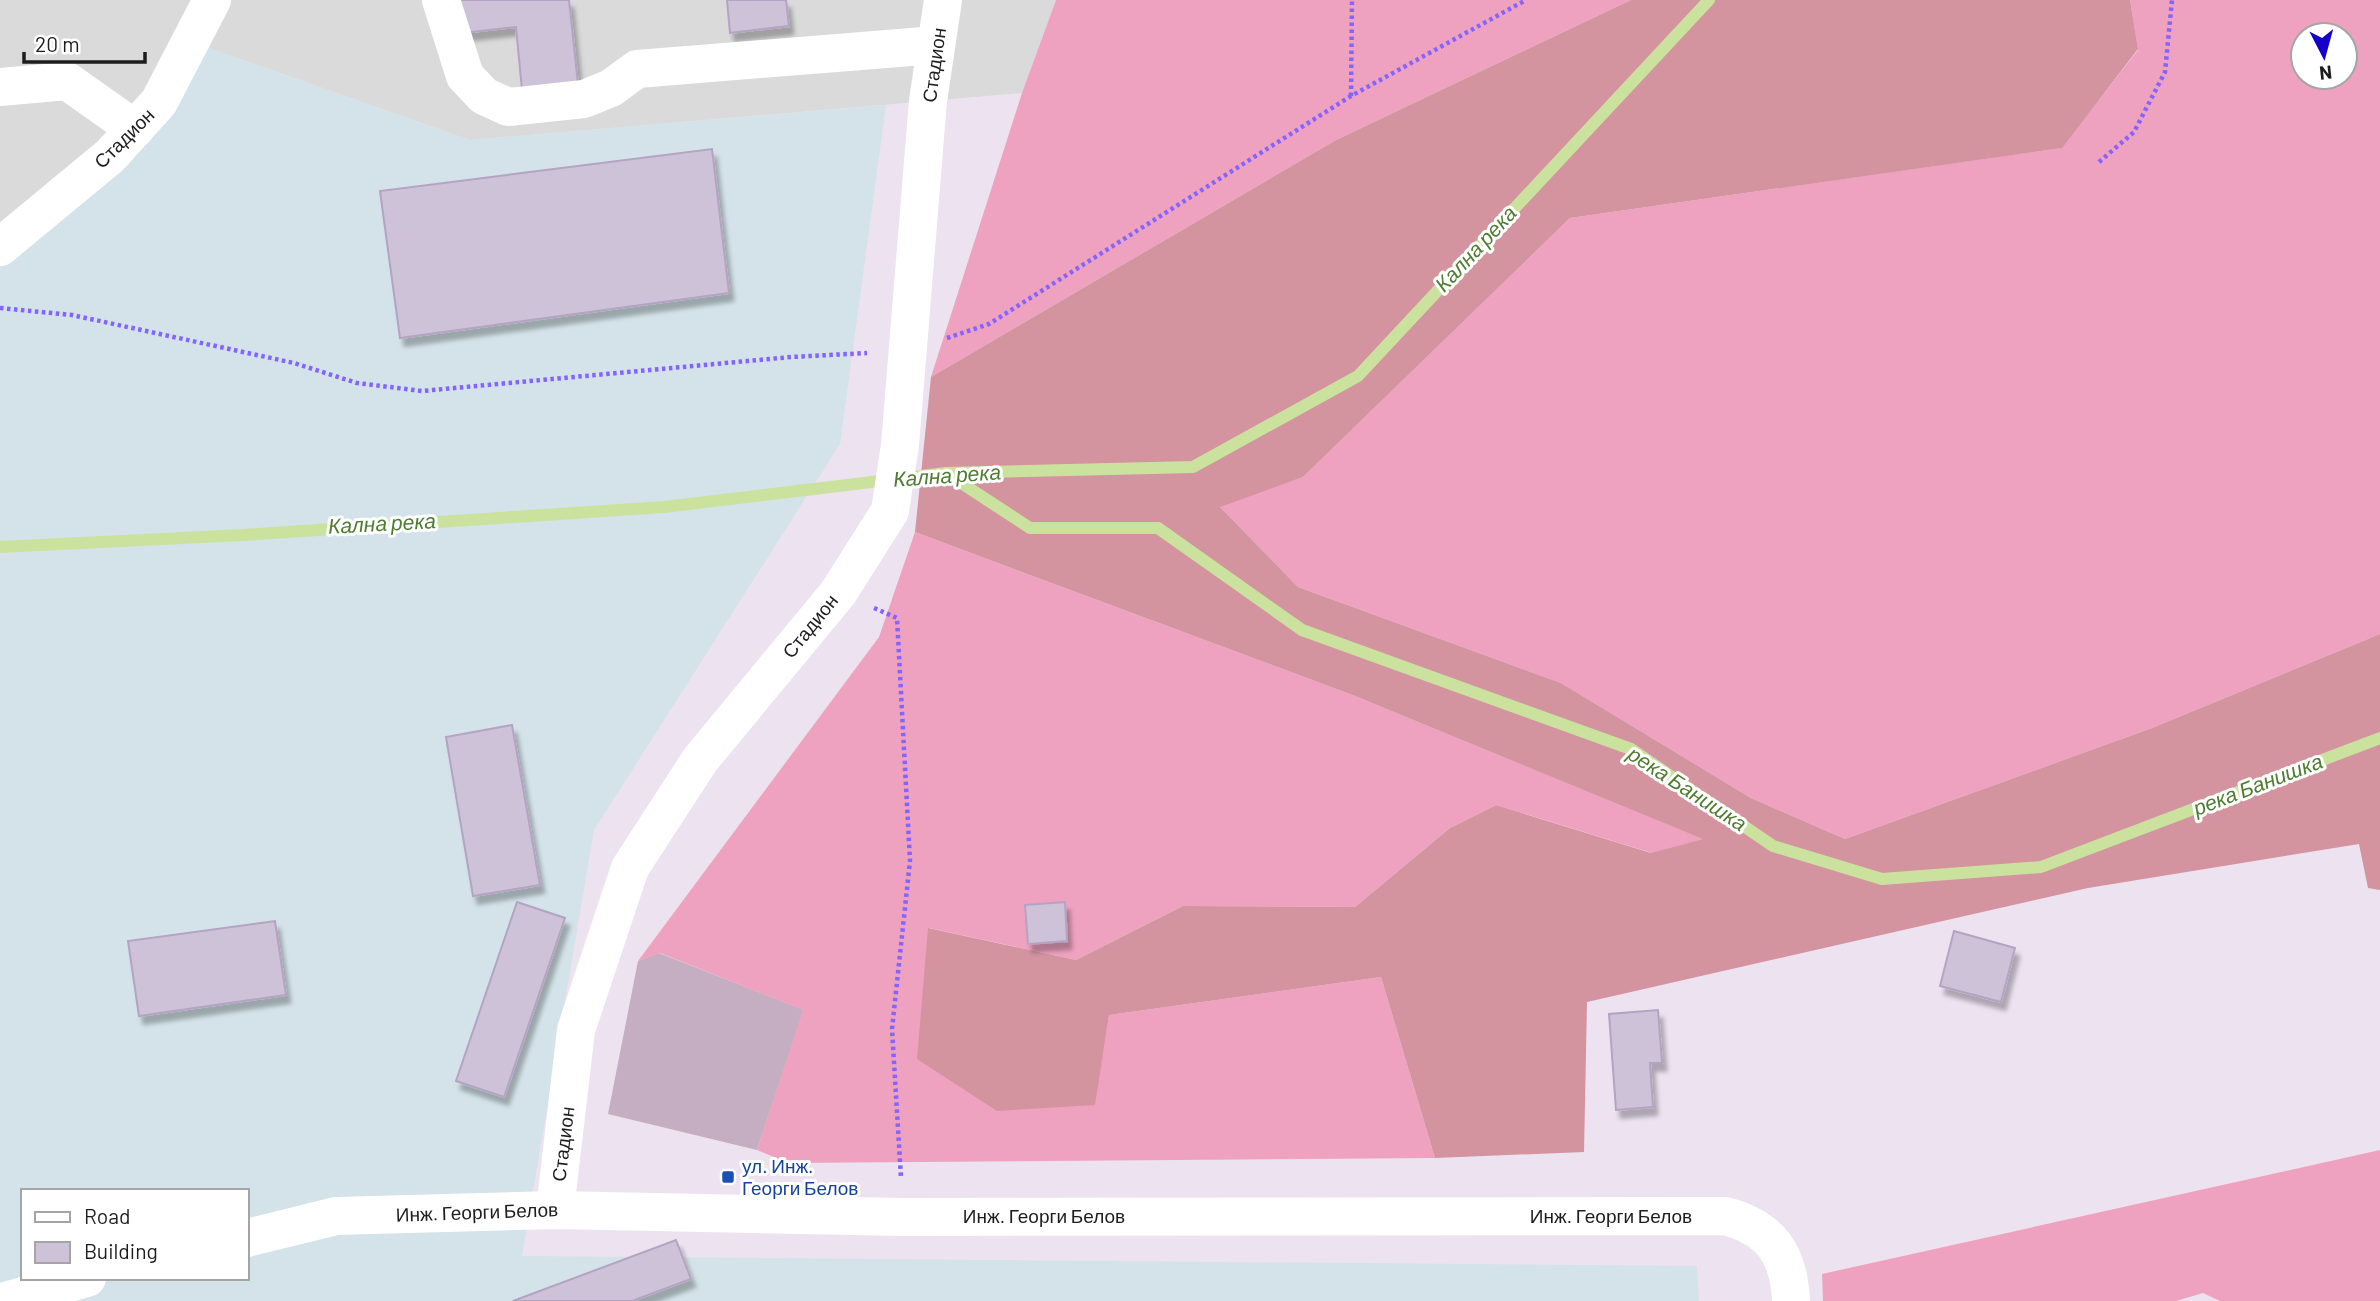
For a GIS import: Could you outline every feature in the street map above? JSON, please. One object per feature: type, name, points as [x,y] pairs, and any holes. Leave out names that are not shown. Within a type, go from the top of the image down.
[{"type":"street","name":"Стадион","points":[[0,247],[110,156],[159,102],[212,0]]},
{"type":"street","points":[[441,0],[466,76],[484,96],[508,107],[584,99],[611,88],[637,69],[936,45]]},
{"type":"street","name":"Стадион","points":[[555,1210],[576,1030],[631,868],[701,760],[838,593],[890,511],[900,445],[928,101],[943,0]]},
{"type":"street","points":[[0,86],[67,81],[135,129]]},
{"type":"street","name":"Инж. Георги Белов","points":[[248,1238],[336,1216],[555,1210],[903,1217],[1725,1216],[1748,1222],[1766,1235],[1781,1253],[1791,1301]]},
{"type":"street","points":[[5,1301],[80,1280]]},
{"type":"path","points":[[1351,96],[1352,0]]},
{"type":"path","points":[[0,308],[72,315],[295,363],[357,383],[422,391],[792,357],[907,351],[989,324],[1351,96],[1526,0]]},
{"type":"path","points":[[2099,162],[2134,132],[2165,72],[2172,0]]},
{"type":"path","points":[[838,593],[897,618],[910,861],[892,1030],[903,1217]]},
{"type":"shaded area","points":[[0,0],[1056,0],[1022,93],[470,140],[192,42],[0,247]]},
{"type":"shaded area","points":[[1056,0],[1631,0],[1336,140],[931,377],[1022,93]]},
{"type":"shaded area","points":[[1631,0],[2130,0],[2138,49],[2062,148],[1570,218],[1303,477],[1220,507],[1298,587],[1561,683],[1751,798],[1845,839],[2152,728],[2380,634],[2380,890],[2368,888],[2359,844],[2088,888],[1587,1002],[1584,1152],[1435,1158],[1381,977],[1109,1015],[1095,1105],[997,1111],[917,1059],[928,928],[1076,960],[1183,906],[1355,907],[1450,828],[1496,805],[1651,853],[1703,839],[1355,696],[915,532],[931,377],[1336,140]]},
{"type":"shaded area","points":[[2130,0],[2380,0],[2380,634],[2152,728],[1845,839],[1751,798],[1561,683],[1298,587],[1219,506],[1303,477],[1570,218],[2061,148],[2138,50]]},
{"type":"shaded area","points":[[192,42],[470,140],[886,105],[840,444],[594,830],[522,1256],[1697,1266],[1699,1301],[0,1301],[0,247]]},
{"type":"shaded area","points":[[915,532],[1355,696],[1704,839],[1652,853],[1496,805],[1450,828],[1355,907],[1183,906],[1076,960],[929,928],[1094,1105],[1109,1015],[1381,977],[1435,1158],[788,1163],[757,1150],[803,1010],[660,953],[638,961],[879,637]]},
{"type":"shaded area","points":[[659,953],[804,1010],[757,1150],[608,1114],[638,961]]},
{"type":"shaded area","points":[[2380,1150],[2380,1301],[2220,1301],[2203,1293],[2176,1301],[1823,1301],[1822,1274]]},
{"type":"building","points":[[459,0],[569,0],[578,84],[522,90],[516,27],[463,33]]},
{"type":"building","points":[[727,0],[786,0],[789,26],[730,33]]},
{"type":"building","points":[[712,149],[729,293],[400,338],[380,191]]},
{"type":"building","points":[[512,725],[540,885],[473,896],[446,737]]},
{"type":"building","points":[[517,902],[565,918],[504,1097],[456,1081]]},
{"type":"building","points":[[1065,902],[1067,941],[1028,944],[1025,905]]},
{"type":"building","points":[[275,921],[286,995],[139,1016],[128,941]]},
{"type":"building","points":[[1954,931],[2015,948],[2001,1002],[1940,986]]},
{"type":"building","points":[[1658,1010],[1662,1063],[1650,1063],[1653,1107],[1616,1110],[1609,1014]]},
{"type":"building","points":[[676,1240],[691,1279],[632,1301],[513,1301]]},
{"type":"waterway","name":"Кална река","points":[[0,547],[243,535],[664,507],[946,473],[1193,467],[1358,376],[1709,0]]},
{"type":"waterway","name":"река Банишка","points":[[946,473],[1030,528],[1158,528],[1302,630],[1631,749],[1773,846],[1882,879],[2041,867],[2380,738]]},
{"type":"place","name":"ул. Инж. Георги Белов","points":[[728,1177]]}]
